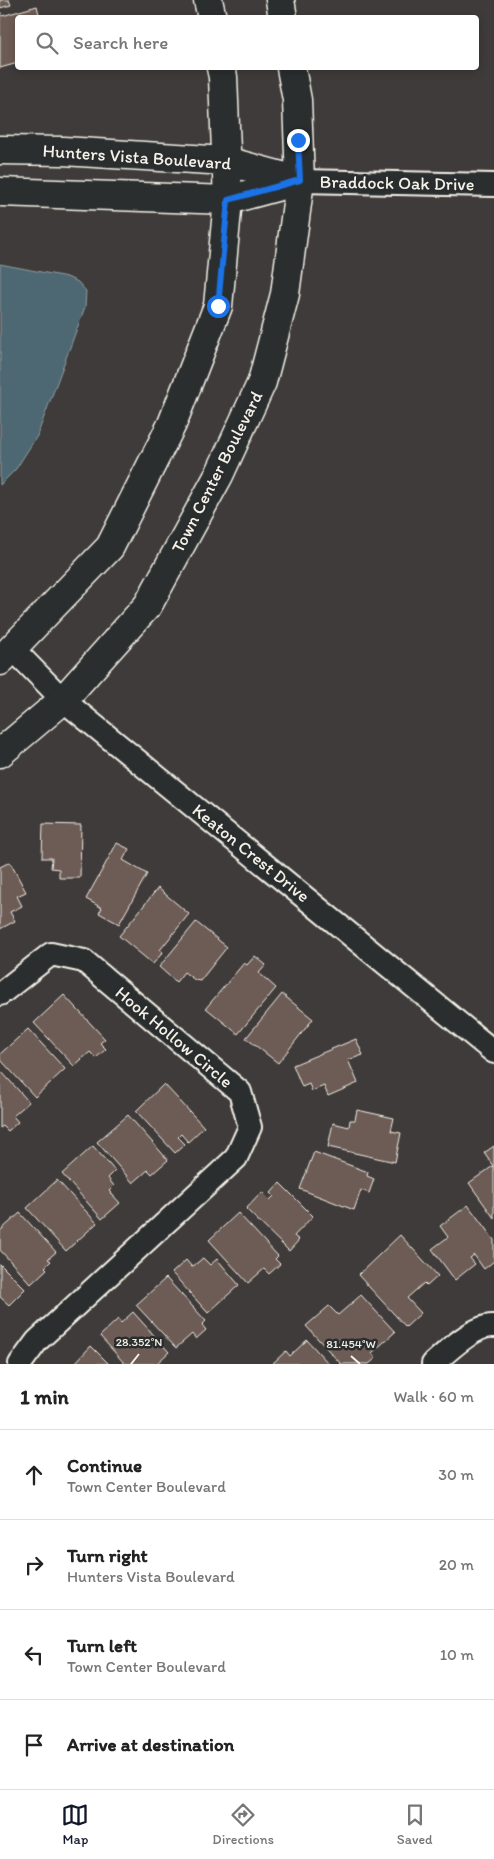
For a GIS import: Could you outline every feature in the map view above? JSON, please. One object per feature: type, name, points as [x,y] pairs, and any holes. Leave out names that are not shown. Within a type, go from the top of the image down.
[{"type":"street","points":[[208,0],[211,15]]},
{"type":"street","points":[[280,0],[282,15]]},
{"type":"street","points":[[6,655],[110,546],[172,424],[218,306],[228,200],[222,70]]},
{"type":"street","name":"Town Center Boulevard","points":[[0,753],[63,700],[148,605],[223,467],[262,382],[285,294],[300,180],[297,100],[291,70]]},
{"type":"street","name":"Hunters Vista Boulevard","points":[[0,150],[63,151],[226,161],[300,180]]},
{"type":"street","name":"Hunters Vista Boulevard","points":[[0,192],[228,200],[300,180]]},
{"type":"street","name":"Braddock Oak Drive","points":[[300,180],[494,185]]},
{"type":"street","name":"Keaton Crest Drive","points":[[6,655],[494,1052]]},
{"type":"street","name":"Hook Hollow Circle","points":[[0,994],[51,954],[84,961],[240,1092],[250,1127],[236,1158],[37,1341],[20,1364]]},
{"type":"street","points":[[433,1364],[453,1345],[487,1325],[494,1326]]},
{"type":"water","points":[[0,264],[67,277],[78,282],[86,291],[85,307],[37,436],[16,469],[0,485]]},
{"type":"building","points":[[0,0],[9,0],[11,5],[0,8]]},
{"type":"building","points":[[37,6],[39,15],[15,15],[15,64],[0,68],[0,10],[2,16]]},
{"type":"building","points":[[43,824],[81,825],[80,878],[59,878],[59,869],[51,868],[52,858],[42,858]]},
{"type":"building","points":[[117,843],[129,849],[123,860],[147,874],[119,924],[99,913],[102,908],[86,899]]},
{"type":"building","points":[[10,862],[26,892],[17,896],[22,906],[10,912],[15,921],[0,929],[0,867]]},
{"type":"building","points":[[158,888],[189,914],[160,950],[163,952],[153,964],[119,936]]},
{"type":"building","points":[[196,922],[227,947],[200,981],[195,980],[184,972],[176,982],[159,967]]},
{"type":"building","points":[[255,956],[266,965],[259,973],[276,988],[238,1034],[206,1008],[244,963],[247,965]]},
{"type":"building","points":[[282,994],[313,1019],[278,1063],[246,1038]]},
{"type":"building","points":[[64,995],[105,1039],[100,1043],[106,1049],[96,1058],[90,1052],[74,1066],[34,1023]]},
{"type":"building","points":[[28,1029],[65,1069],[35,1097],[0,1059],[0,1054]]},
{"type":"building","points":[[356,1039],[363,1055],[348,1060],[358,1083],[328,1096],[324,1086],[312,1091],[309,1084],[302,1087],[293,1065]]},
{"type":"building","points":[[0,1070],[29,1102],[13,1116],[18,1122],[8,1131],[3,1126],[0,1128]]},
{"type":"building","points":[[164,1084],[204,1127],[188,1142],[181,1134],[178,1137],[185,1144],[175,1153],[136,1111]]},
{"type":"building","points":[[357,1110],[394,1118],[391,1131],[401,1133],[395,1162],[328,1147],[333,1123],[349,1127],[350,1120],[355,1120]]},
{"type":"building","points":[[128,1115],[168,1160],[152,1174],[148,1170],[133,1183],[97,1142]]},
{"type":"building","points":[[93,1146],[115,1171],[108,1178],[114,1186],[109,1191],[120,1203],[102,1219],[62,1174]]},
{"type":"building","points":[[494,1146],[494,1218],[469,1183],[493,1166],[484,1153]]},
{"type":"building","points":[[314,1152],[368,1172],[367,1176],[374,1179],[369,1193],[361,1190],[354,1210],[300,1189]]},
{"type":"building","points":[[57,1180],[97,1223],[66,1251],[27,1208]]},
{"type":"building","points":[[280,1183],[313,1216],[294,1236],[299,1240],[289,1251],[246,1209],[262,1192],[270,1200],[274,1196],[271,1193]]},
{"type":"building","points":[[468,1205],[494,1240],[494,1261],[484,1269],[474,1255],[470,1258],[475,1264],[455,1280],[432,1249],[448,1237],[440,1226]]},
{"type":"building","points":[[20,1213],[56,1252],[48,1259],[51,1261],[45,1267],[47,1269],[31,1284],[0,1250],[0,1231]]},
{"type":"building","points":[[238,1213],[278,1256],[275,1259],[280,1264],[269,1274],[264,1269],[248,1283],[209,1240]]},
{"type":"building","points":[[400,1235],[438,1276],[427,1286],[424,1283],[407,1298],[421,1313],[406,1327],[358,1275]]},
{"type":"building","points":[[203,1258],[210,1265],[217,1259],[239,1285],[208,1313],[172,1273],[186,1260],[192,1267]]},
{"type":"building","points":[[0,1264],[25,1289],[9,1305],[0,1297]]},
{"type":"building","points":[[166,1278],[206,1321],[202,1325],[206,1330],[196,1339],[192,1334],[176,1348],[136,1305]]},
{"type":"building","points":[[361,1295],[395,1332],[372,1353],[376,1358],[369,1364],[341,1364],[306,1326],[329,1306],[338,1315]]},
{"type":"building","points":[[133,1312],[169,1352],[156,1364],[125,1364],[100,1336],[118,1319],[121,1323]]},
{"type":"building","points":[[307,1340],[329,1364],[272,1364],[286,1351],[290,1356]]},
{"type":"building","points":[[91,1346],[109,1364],[74,1364]]},
{"type":"route","points":[[218,306],[228,200],[300,180],[298,140]]}]
